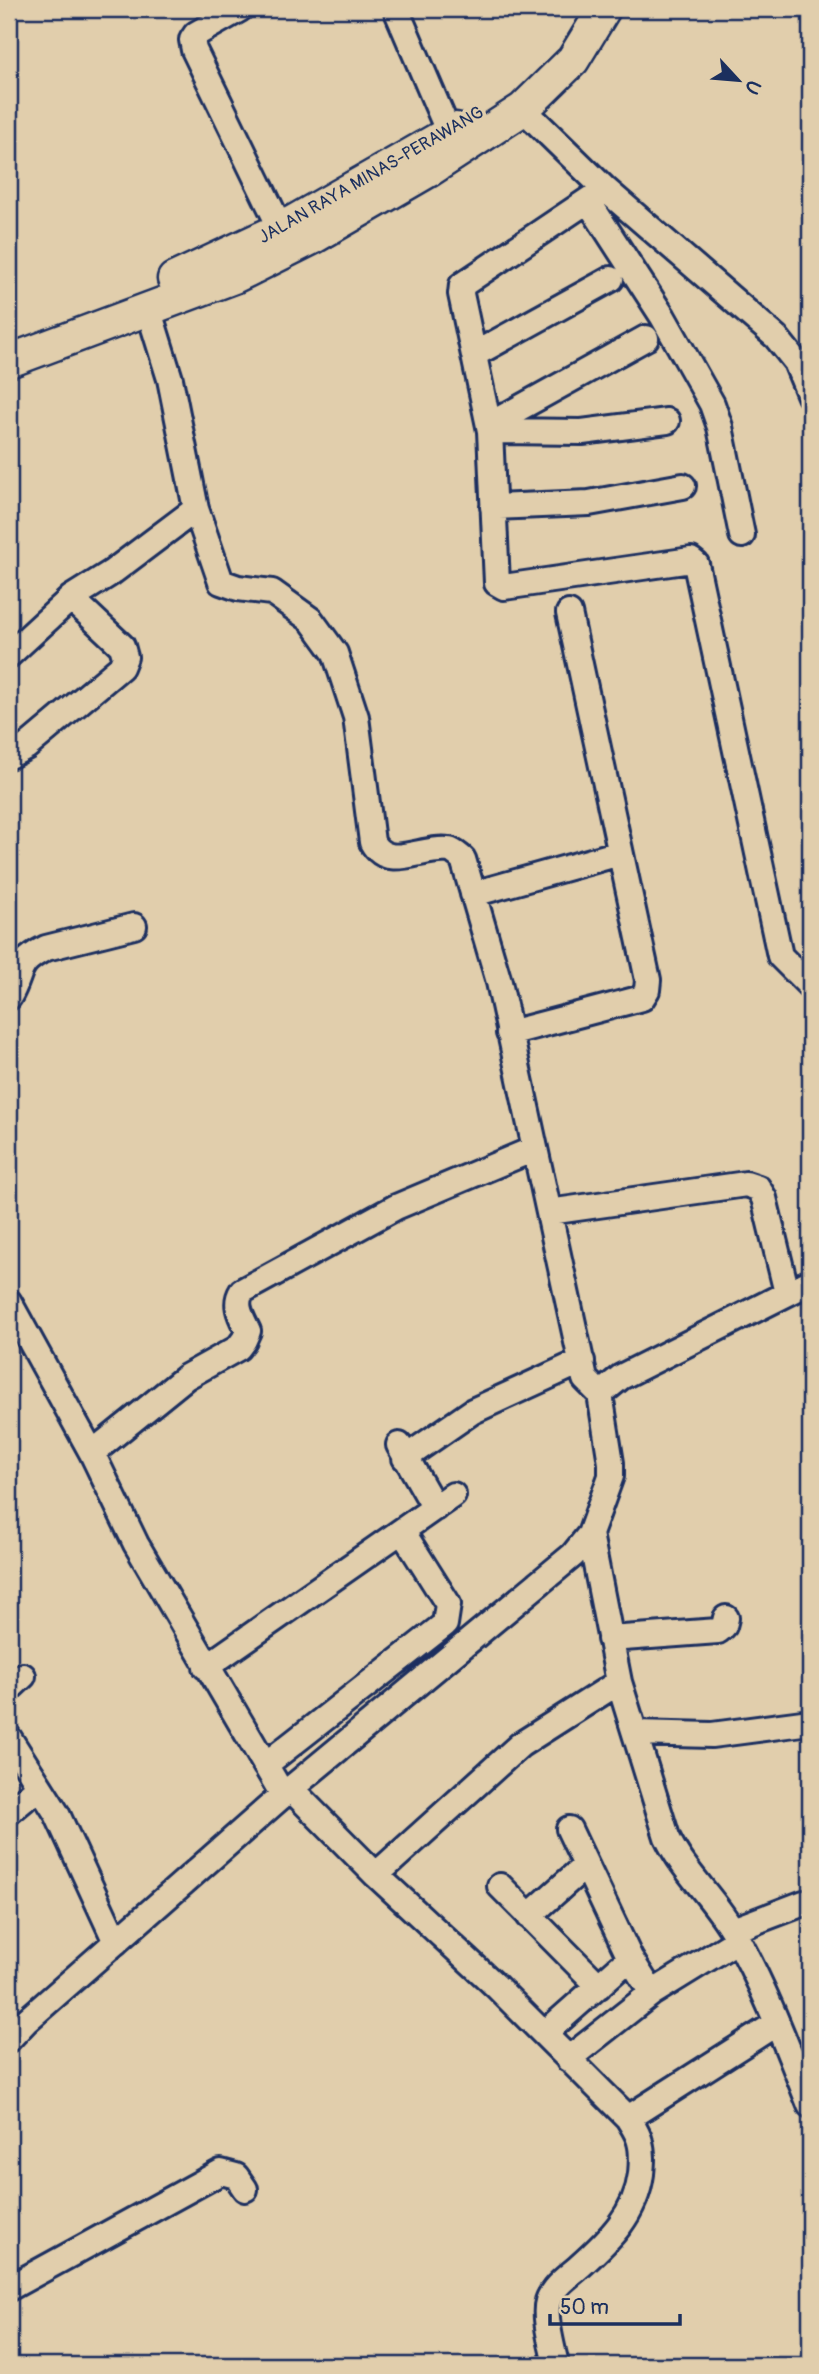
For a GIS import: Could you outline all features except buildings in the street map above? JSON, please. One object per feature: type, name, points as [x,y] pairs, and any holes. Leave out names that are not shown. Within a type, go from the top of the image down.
[{"type":"main road","name":"JALAN RAYA MINAS-PERAWANG","points":[[9,340],[150,290],[281,229],[449,133],[512,93],[546,60],[574,22],[580,9]]},
{"type":"main road","name":"JALAN RAYA MINAS-PERAWANG","points":[[9,361],[234,277],[314,237],[428,171],[523,109],[573,60],[604,9]]},
{"type":"street","points":[[240,9],[196,34],[192,40],[194,50],[281,229]]},
{"type":"street","points":[[396,9],[449,133]]},
{"type":"street","points":[[523,109],[597,195],[776,337],[796,362],[810,396]]},
{"type":"street","points":[[597,195],[463,284],[461,294],[490,428],[497,583],[501,586],[691,560],[696,564],[780,956],[810,986]]},
{"type":"street","points":[[597,195],[712,404],[720,427],[741,535]]},
{"type":"street","points":[[475,354],[611,279]]},
{"type":"street","points":[[9,2039],[26,2021],[287,1792],[573,1555],[590,1534],[611,1476],[600,1394],[585,1379],[499,982],[463,859],[449,850],[387,857],[377,852],[372,842],[356,717],[335,653],[311,620],[272,592],[238,588],[221,582],[196,509],[170,379],[148,308]]},
{"type":"street","points":[[490,428],[646,338]]},
{"type":"street","points":[[490,428],[582,432],[667,421]]},
{"type":"street","points":[[493,507],[589,503],[683,486]]},
{"type":"street","points":[[9,655],[71,598],[111,573],[196,509]]},
{"type":"street","points":[[9,756],[26,747],[121,667],[125,657],[122,646],[71,598]]},
{"type":"street","points":[[509,1033],[642,998],[647,990],[648,980],[569,613]]},
{"type":"street","points":[[474,894],[621,853]]},
{"type":"street","points":[[9,996],[23,962],[34,954],[46,948],[134,926]]},
{"type":"street","points":[[92,1452],[186,1377],[238,1348],[248,1331],[238,1308],[238,1297],[242,1291],[396,1208],[534,1149]]},
{"type":"street","points":[[549,1212],[746,1184],[758,1188],[764,1198],[787,1293]]},
{"type":"street","points":[[600,1394],[621,1377],[810,1282]]},
{"type":"street","points":[[9,1302],[92,1452],[136,1544],[265,1765],[287,1792],[496,1986],[628,2118],[640,2139],[643,2157],[639,2186],[629,2212],[619,2228],[553,2291],[550,2297],[547,2314],[556,2365]]},
{"type":"street","points":[[206,1667],[444,1502],[401,1450],[473,1411],[582,1361]]},
{"type":"street","points":[[265,1765],[445,1624],[448,1604],[402,1531]]},
{"type":"street","points":[[590,1534],[619,1682],[659,1813],[678,1858],[735,1935],[777,2023],[810,2105]]},
{"type":"street","points":[[610,1639],[718,1631],[724,1626],[726,1618]]},
{"type":"street","points":[[376,1875],[520,1745],[619,1682]]},
{"type":"street","points":[[635,1733],[712,1734],[810,1721]]},
{"type":"street","points":[[9,1738],[57,1814],[116,1942]]},
{"type":"street","points":[[9,1812],[39,1787]]},
{"type":"street","points":[[569,1829],[631,1958],[652,1993]]},
{"type":"street","points":[[529,1916],[586,1865]]},
{"type":"street","points":[[500,1886],[599,1986]]},
{"type":"street","points":[[568,2059],[652,1993],[735,1935],[803,1903],[810,1905]]},
{"type":"street","points":[[544,2034],[631,1958]]},
{"type":"street","points":[[628,2118],[777,2023]]},
{"type":"street","points":[[9,2288],[221,2172],[236,2176],[245,2189]]}]
